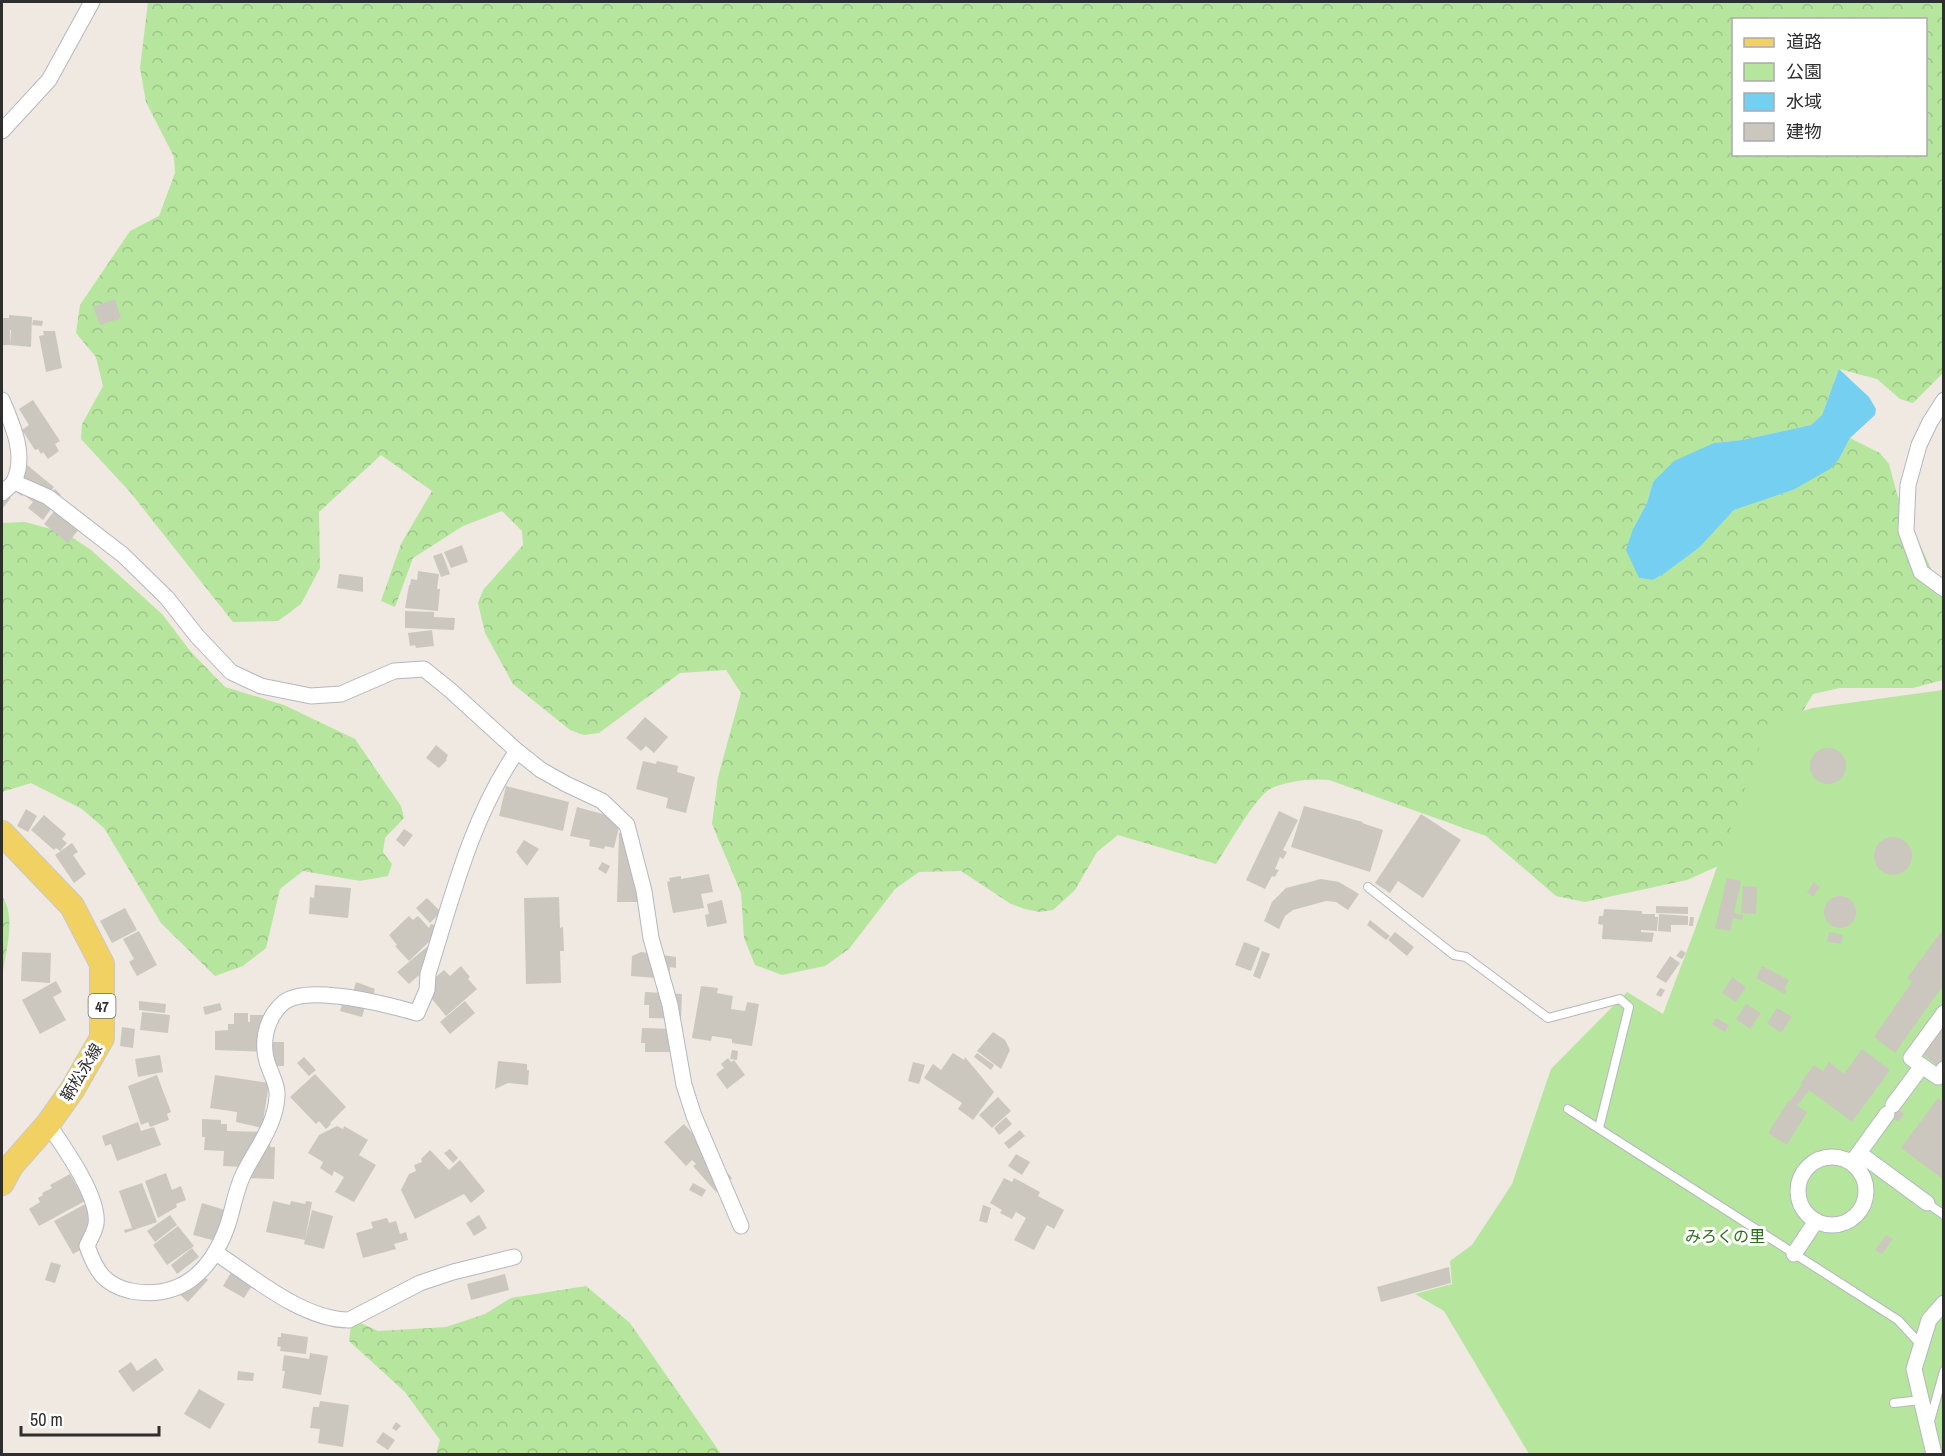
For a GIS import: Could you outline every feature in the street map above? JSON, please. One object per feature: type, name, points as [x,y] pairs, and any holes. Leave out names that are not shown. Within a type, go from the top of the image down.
[{"type":"main road","name":"鞆松永線","points":[[2,833],[72,906],[102,964],[102,1038],[72,1090],[48,1124],[11,1166],[2,1183]]},
{"type":"street","points":[[2,131],[49,80],[92,2]]},
{"type":"street","points":[[2,400],[18,441],[19,462],[14,482],[2,494]]},
{"type":"street","points":[[1944,400],[1919,445],[1908,485],[1906,531],[1921,572],[1944,589]]},
{"type":"street","points":[[14,482],[48,497],[123,555],[167,598],[197,636],[231,672],[261,686],[311,696],[341,694],[394,671],[424,669],[541,771],[603,801],[627,825],[644,891],[651,938],[670,1005],[684,1084],[694,1116],[741,1226]]},
{"type":"street","points":[[48,1124],[76,1166],[94,1204],[96,1224],[87,1246],[95,1268],[116,1288],[144,1293],[178,1289],[196,1276],[216,1253],[227,1226],[236,1193],[272,1121],[277,1095],[275,1081],[268,1068],[264,1040],[268,1024],[284,1002],[301,997],[334,995],[417,1013],[427,990],[428,974],[475,826],[517,751]]},
{"type":"street","points":[[1944,1013],[1911,1058],[1938,1077],[1944,1069]]},
{"type":"street","points":[[1855,1158],[1922,1066]]},
{"type":"street","points":[[1855,1158],[1866,1187],[1861,1209],[1843,1224],[1832,1226],[1816,1221],[1803,1209],[1798,1199],[1797,1188],[1806,1168],[1825,1157],[1855,1158],[1927,1203]]},
{"type":"street","points":[[1794,1254],[1816,1221]]},
{"type":"street","points":[[216,1253],[310,1313],[339,1320],[349,1320],[420,1283],[453,1272],[514,1257]]},
{"type":"street","points":[[1934,1455],[1914,1369],[1929,1320],[1944,1303]]},
{"type":"lane","points":[[1368,886],[1454,955],[1466,957],[1548,1017],[1620,999],[1629,1007],[1599,1128]]},
{"type":"lane","points":[[1568,1108],[1898,1320],[1921,1345]]},
{"type":"lane","points":[[1927,1203],[1944,1215]]},
{"type":"lane","points":[[1928,1428],[1944,1371]]},
{"type":"lane","points":[[1894,1403],[1921,1400]]},
{"type":"green space","points":[[148,2],[1943,2],[1943,373],[1913,403],[1900,399],[1877,379],[1839,369],[1822,415],[1811,425],[1742,440],[1714,443],[1653,482],[1647,503],[1633,529],[1639,578],[1653,580],[1700,547],[1734,510],[1793,490],[1839,459],[1850,438],[1880,453],[1889,464],[1897,494],[1943,595],[1943,680],[1913,688],[1840,688],[1813,694],[1774,760],[1725,863],[1687,880],[1585,902],[1556,896],[1486,836],[1329,780],[1307,780],[1276,786],[1263,795],[1216,864],[1118,835],[1097,852],[1075,890],[1053,910],[1039,912],[1011,904],[961,871],[919,872],[895,889],[849,949],[825,966],[782,975],[755,965],[744,938],[741,893],[712,824],[718,777],[741,693],[726,670],[680,673],[599,733],[584,735],[570,730],[513,684],[485,633],[478,603],[483,590],[523,545],[522,531],[502,511],[463,526],[413,558],[395,607],[381,601],[401,544],[432,491],[381,455],[319,512],[320,568],[301,604],[278,621],[233,622],[130,492],[81,439],[82,424],[103,386],[96,357],[76,333],[80,305],[130,231],[159,216],[175,173],[174,157],[146,102],[140,68]]},
{"type":"green space","points":[[25,522],[66,533],[91,550],[162,614],[191,652],[225,687],[284,705],[355,739],[401,806],[404,818],[385,838],[383,852],[392,864],[388,876],[360,881],[303,871],[280,889],[266,948],[243,966],[215,976],[161,923],[104,828],[82,809],[31,783],[2,792],[2,523]]},
{"type":"green space","name":"みろくの里","points":[[1943,690],[1943,1454],[1529,1454],[1444,1311],[1415,1294],[1452,1284],[1450,1261],[1472,1245],[1512,1184],[1551,1069],[1627,992],[1663,1014],[1768,723],[1812,708]]},
{"type":"green space","points":[[2,896],[9,915],[9,925],[2,978]]},
{"type":"green space","points":[[586,1286],[630,1323],[721,1454],[436,1454],[440,1440],[405,1392],[349,1341],[352,1319],[378,1331],[446,1327],[485,1314],[511,1298]]},
{"type":"water","points":[[1839,369],[1869,397],[1876,409],[1875,415],[1850,438],[1839,459],[1830,469],[1793,490],[1734,510],[1700,547],[1665,573],[1653,580],[1639,578],[1626,550],[1633,529],[1647,503],[1653,482],[1674,461],[1714,443],[1742,440],[1811,425],[1822,415]]},
{"type":"building","points":[[115,299],[121,318],[100,325],[93,307]]},
{"type":"building","points":[[9,315],[32,317],[31,347],[10,345],[11,330],[2,330],[2,318],[9,318]]},
{"type":"building","points":[[33,320],[43,321],[42,326],[32,325]]},
{"type":"building","points":[[2,330],[10,330],[10,345],[2,345]]},
{"type":"building","points":[[43,331],[55,331],[62,368],[46,372],[39,336],[44,335]]},
{"type":"building","points":[[33,400],[60,441],[55,444],[59,451],[48,459],[43,452],[41,454],[38,449],[35,450],[22,430],[29,425],[19,409]]},
{"type":"building","points":[[21,460],[54,487],[46,500],[55,489],[61,495],[43,520],[28,508],[33,502],[15,491]]},
{"type":"building","points":[[2,490],[11,498],[2,509]]},
{"type":"building","points":[[63,500],[87,519],[68,543],[44,524]]},
{"type":"building","points":[[462,545],[468,562],[451,568],[444,552]]},
{"type":"building","points":[[442,553],[450,574],[441,577],[433,556]]},
{"type":"building","points":[[418,571],[439,574],[438,611],[405,608],[411,579],[417,580]]},
{"type":"building","points":[[339,574],[363,577],[363,592],[337,588]]},
{"type":"building","points":[[405,611],[434,612],[434,617],[455,618],[454,630],[405,628]]},
{"type":"building","points":[[432,630],[434,646],[416,648],[415,645],[410,646],[408,633]]},
{"type":"building","points":[[645,717],[668,737],[654,753],[646,746],[641,751],[626,738]]},
{"type":"building","points":[[436,745],[448,755],[447,760],[439,768],[426,758]]},
{"type":"building","points":[[1828,748],[1841,753],[1846,766],[1841,779],[1828,784],[1815,779],[1810,766],[1815,753]]},
{"type":"building","points":[[643,761],[656,764],[657,761],[678,766],[677,772],[695,777],[686,813],[666,808],[668,798],[636,789]]},
{"type":"building","points":[[506,786],[569,802],[563,831],[499,816]]},
{"type":"building","points":[[1304,806],[1363,822],[1383,830],[1370,872],[1291,847]]},
{"type":"building","points":[[577,807],[621,819],[614,848],[589,846],[590,840],[570,836]]},
{"type":"building","points":[[26,809],[37,816],[28,832],[17,826]]},
{"type":"building","points":[[1279,811],[1298,820],[1283,850],[1287,852],[1283,859],[1280,857],[1275,869],[1279,870],[1275,877],[1272,876],[1265,889],[1246,880]]},
{"type":"building","points":[[1421,814],[1461,840],[1423,898],[1398,881],[1390,893],[1375,883]]},
{"type":"building","points":[[44,815],[66,834],[62,839],[67,843],[60,851],[56,848],[54,850],[31,830]]},
{"type":"building","points":[[404,829],[413,835],[404,847],[396,840]]},
{"type":"building","points":[[636,829],[639,866],[638,902],[617,902],[619,833]]},
{"type":"building","points":[[1893,837],[1907,842],[1912,856],[1907,870],[1893,875],[1879,870],[1874,856],[1879,842]]},
{"type":"building","points":[[524,840],[539,849],[527,866],[516,852]]},
{"type":"building","points":[[72,843],[78,852],[73,855],[86,874],[74,883],[55,855]]},
{"type":"building","points":[[602,862],[610,866],[606,874],[598,869]]},
{"type":"building","points":[[709,874],[713,892],[701,894],[704,908],[673,913],[667,882],[670,881],[669,878],[681,876],[681,879]]},
{"type":"building","points":[[1727,878],[1741,881],[1734,913],[1744,915],[1742,920],[1733,918],[1730,931],[1715,928]]},
{"type":"building","points":[[1321,879],[1339,882],[1359,894],[1348,910],[1336,902],[1326,901],[1293,910],[1285,916],[1279,929],[1264,921],[1272,902],[1286,888]]},
{"type":"building","points":[[1814,882],[1820,887],[1813,897],[1807,892]]},
{"type":"building","points":[[315,885],[351,888],[348,918],[309,914],[310,897],[314,898]]},
{"type":"building","points":[[1743,886],[1757,887],[1756,914],[1741,913]]},
{"type":"building","points":[[1840,896],[1851,901],[1856,912],[1851,923],[1840,928],[1829,923],[1824,912],[1829,901]]},
{"type":"building","points":[[559,897],[560,928],[563,927],[564,951],[560,951],[561,983],[526,984],[524,898]]},
{"type":"building","points":[[427,898],[441,912],[430,923],[416,908]]},
{"type":"building","points":[[722,900],[727,923],[707,927],[705,915],[709,914],[707,904]]},
{"type":"building","points":[[1656,906],[1688,907],[1688,914],[1656,913]]},
{"type":"building","points":[[125,908],[137,930],[112,943],[100,921]]},
{"type":"building","points":[[1604,909],[1655,914],[1655,917],[1658,917],[1657,931],[1641,930],[1641,932],[1654,933],[1652,942],[1602,939],[1603,925],[1598,924],[1599,916],[1603,916]]},
{"type":"building","points":[[1659,914],[1688,916],[1688,925],[1671,925],[1671,932],[1658,931]]},
{"type":"building","points":[[409,916],[413,920],[418,916],[429,928],[431,924],[438,926],[435,936],[409,961],[395,946],[397,945],[389,935]]},
{"type":"building","points":[[1690,917],[1694,917],[1693,926],[1689,926]]},
{"type":"building","points":[[1370,920],[1390,936],[1386,940],[1367,925]]},
{"type":"building","points":[[1944,928],[1944,984],[1895,1053],[1874,1037],[1912,982],[1907,978]]},
{"type":"building","points":[[139,931],[157,965],[137,976],[129,962],[134,959],[123,939]]},
{"type":"building","points":[[1395,932],[1414,947],[1407,956],[1388,940]]},
{"type":"building","points":[[1829,932],[1843,935],[1841,944],[1827,942]]},
{"type":"building","points":[[1244,942],[1260,948],[1251,971],[1235,965]]},
{"type":"building","points":[[428,946],[434,953],[434,962],[409,984],[397,972]]},
{"type":"building","points":[[1681,950],[1686,953],[1682,959],[1676,956]]},
{"type":"building","points":[[1262,951],[1270,954],[1260,979],[1253,976]]},
{"type":"building","points":[[22,952],[51,953],[50,983],[21,981]]},
{"type":"building","points":[[641,952],[676,957],[676,968],[670,967],[669,979],[631,976],[632,956]]},
{"type":"building","points":[[1670,956],[1680,963],[1666,983],[1656,977]]},
{"type":"building","points":[[461,966],[477,989],[446,1016],[423,988],[444,970],[450,976]]},
{"type":"building","points":[[1762,966],[1789,980],[1784,989],[1787,990],[1785,994],[1756,978]]},
{"type":"building","points":[[1732,977],[1746,987],[1736,1002],[1722,993]]},
{"type":"building","points":[[56,981],[62,992],[53,997],[66,1020],[40,1034],[22,1000]]},
{"type":"building","points":[[356,982],[375,989],[370,1004],[351,998]]},
{"type":"building","points":[[701,986],[718,988],[717,993],[733,996],[731,1009],[745,1011],[747,1002],[759,1004],[752,1046],[732,1043],[732,1039],[712,1036],[711,1041],[692,1038]]},
{"type":"building","points":[[1660,988],[1665,990],[1661,997],[1656,995]]},
{"type":"building","points":[[645,992],[682,994],[681,1019],[649,1018],[649,1005],[644,1005]]},
{"type":"building","points":[[344,998],[366,1004],[362,1017],[340,1011]]},
{"type":"building","points":[[139,1001],[166,1004],[165,1013],[139,1010]]},
{"type":"building","points":[[465,1001],[475,1013],[450,1034],[440,1022]]},
{"type":"building","points":[[220,1003],[222,1010],[205,1015],[203,1007]]},
{"type":"building","points":[[1746,1004],[1761,1013],[1750,1029],[1736,1019]]},
{"type":"building","points":[[1777,1008],[1792,1017],[1781,1033],[1767,1023]]},
{"type":"building","points":[[142,1012],[170,1015],[168,1033],[140,1030]]},
{"type":"building","points":[[234,1013],[248,1013],[248,1022],[250,1022],[250,1015],[266,1015],[269,1042],[284,1042],[284,1066],[268,1066],[269,1052],[215,1050],[215,1031],[228,1030],[228,1024],[234,1024]]},
{"type":"building","points":[[1716,1018],[1729,1025],[1725,1032],[1712,1024]]},
{"type":"building","points":[[1944,1019],[1944,1062],[1940,1067],[1920,1052]]},
{"type":"building","points":[[122,1027],[135,1029],[133,1048],[120,1046]]},
{"type":"building","points":[[642,1028],[676,1029],[675,1052],[645,1052],[645,1043],[641,1043]]},
{"type":"building","points":[[993,1032],[1005,1040],[1010,1050],[1001,1069],[977,1051]]},
{"type":"building","points":[[1862,1049],[1890,1070],[1852,1122],[1809,1090],[1797,1106],[1807,1112],[1787,1145],[1768,1133],[1814,1065],[1823,1071],[1829,1062],[1844,1074]]},
{"type":"building","points":[[732,1050],[738,1051],[737,1060],[730,1059]]},
{"type":"building","points":[[953,1053],[964,1060],[965,1057],[994,1092],[973,1120],[958,1109],[962,1103],[924,1078],[933,1064],[941,1070]]},
{"type":"building","points":[[977,1053],[994,1065],[991,1070],[974,1057]]},
{"type":"building","points":[[160,1055],[163,1072],[138,1077],[135,1059]]},
{"type":"building","points":[[304,1057],[316,1070],[309,1076],[297,1063]]},
{"type":"building","points":[[728,1058],[731,1062],[734,1060],[745,1075],[727,1089],[716,1074],[724,1068],[721,1064]]},
{"type":"building","points":[[498,1061],[527,1064],[528,1085],[508,1083],[495,1089]]},
{"type":"building","points":[[913,1062],[925,1065],[919,1084],[908,1081]]},
{"type":"building","points":[[315,1074],[346,1107],[326,1129],[319,1121],[316,1124],[290,1097]]},
{"type":"building","points":[[157,1075],[171,1112],[167,1114],[169,1120],[150,1127],[148,1122],[141,1125],[128,1086]]},
{"type":"building","points":[[215,1075],[269,1083],[262,1128],[236,1122],[237,1112],[210,1108]]},
{"type":"building","points":[[998,1097],[1011,1111],[992,1128],[979,1115]]},
{"type":"building","points":[[1938,1098],[1944,1102],[1944,1180],[1901,1148]]},
{"type":"building","points":[[1888,1101],[1904,1114],[1898,1122],[1882,1109]]},
{"type":"building","points":[[1006,1117],[1012,1124],[999,1135],[994,1128]]},
{"type":"building","points":[[202,1119],[221,1120],[221,1124],[227,1124],[227,1131],[271,1132],[270,1147],[275,1147],[274,1179],[243,1178],[243,1167],[223,1166],[224,1151],[204,1150],[205,1137],[202,1137]]},
{"type":"building","points":[[138,1122],[141,1131],[154,1127],[161,1145],[117,1161],[111,1144],[105,1146],[102,1136]]},
{"type":"building","points":[[684,1124],[732,1178],[716,1192],[693,1166],[696,1164],[692,1160],[686,1166],[664,1142]]},
{"type":"building","points":[[337,1126],[343,1129],[344,1126],[368,1140],[359,1155],[376,1165],[354,1202],[335,1192],[344,1177],[334,1171],[332,1176],[320,1168],[323,1162],[308,1153],[319,1135]]},
{"type":"building","points":[[1020,1130],[1025,1136],[1009,1149],[1004,1143]]},
{"type":"building","points":[[450,1149],[458,1158],[453,1163],[444,1153]]},
{"type":"building","points":[[430,1150],[449,1170],[460,1160],[485,1191],[471,1203],[464,1194],[415,1219],[401,1190],[409,1174],[416,1171],[414,1165],[422,1162],[421,1159]]},
{"type":"building","points":[[1016,1154],[1030,1162],[1022,1175],[1008,1166]]},
{"type":"building","points":[[166,1173],[172,1190],[181,1186],[186,1200],[176,1204],[177,1207],[158,1218],[145,1181]]},
{"type":"building","points":[[70,1174],[85,1201],[39,1226],[29,1209],[40,1202],[38,1198],[52,1188],[50,1185]]},
{"type":"building","points":[[1004,1178],[1012,1182],[1014,1178],[1040,1192],[1038,1196],[1064,1210],[1054,1229],[1047,1225],[1034,1250],[1014,1240],[1026,1218],[1016,1212],[1012,1219],[1000,1213],[1002,1210],[990,1203]]},
{"type":"building","points":[[142,1183],[157,1222],[125,1233],[124,1230],[132,1228],[119,1191]]},
{"type":"building","points":[[693,1183],[706,1190],[702,1197],[689,1190]]},
{"type":"building","points":[[273,1201],[290,1205],[291,1201],[305,1204],[306,1201],[312,1202],[305,1240],[266,1232]]},
{"type":"building","points":[[89,1202],[103,1228],[95,1232],[99,1240],[73,1254],[54,1221]]},
{"type":"building","points":[[202,1203],[228,1211],[216,1241],[193,1235]]},
{"type":"building","points":[[983,1205],[991,1208],[987,1223],[979,1221]]},
{"type":"building","points":[[312,1210],[333,1216],[324,1249],[304,1244]]},
{"type":"building","points":[[170,1215],[177,1225],[155,1242],[147,1231]]},
{"type":"building","points":[[479,1215],[487,1228],[474,1236],[466,1223]]},
{"type":"building","points":[[387,1218],[389,1223],[396,1221],[400,1234],[406,1232],[408,1240],[394,1244],[396,1249],[363,1258],[356,1233],[373,1228],[371,1222]]},
{"type":"building","points":[[178,1226],[194,1246],[167,1265],[153,1245]]},
{"type":"building","points":[[1886,1235],[1893,1239],[1882,1254],[1875,1250]]},
{"type":"building","points":[[192,1248],[199,1257],[177,1274],[171,1265]]},
{"type":"building","points":[[51,1262],[61,1265],[55,1283],[45,1280]]},
{"type":"building","points":[[1449,1267],[1451,1283],[1381,1302],[1377,1287]]},
{"type":"building","points":[[232,1271],[253,1284],[244,1298],[223,1286]]},
{"type":"building","points":[[201,1274],[208,1280],[188,1302],[178,1293]]},
{"type":"building","points":[[505,1274],[509,1290],[471,1300],[467,1284]]},
{"type":"building","points":[[281,1333],[308,1337],[306,1354],[280,1351],[281,1347],[277,1346]]},
{"type":"building","points":[[310,1353],[328,1356],[321,1395],[282,1388],[285,1371],[282,1371],[284,1355],[309,1359]]},
{"type":"building","points":[[156,1358],[164,1370],[133,1392],[118,1371],[131,1362],[137,1371]]},
{"type":"building","points":[[238,1371],[254,1373],[253,1381],[237,1380]]},
{"type":"building","points":[[199,1389],[225,1404],[210,1429],[184,1414]]},
{"type":"building","points":[[320,1401],[349,1405],[343,1447],[318,1443],[320,1429],[310,1428],[313,1407],[319,1407]]},
{"type":"building","points":[[396,1422],[401,1426],[396,1431],[392,1428]]},
{"type":"building","points":[[383,1432],[395,1440],[388,1450],[376,1442]]}]
